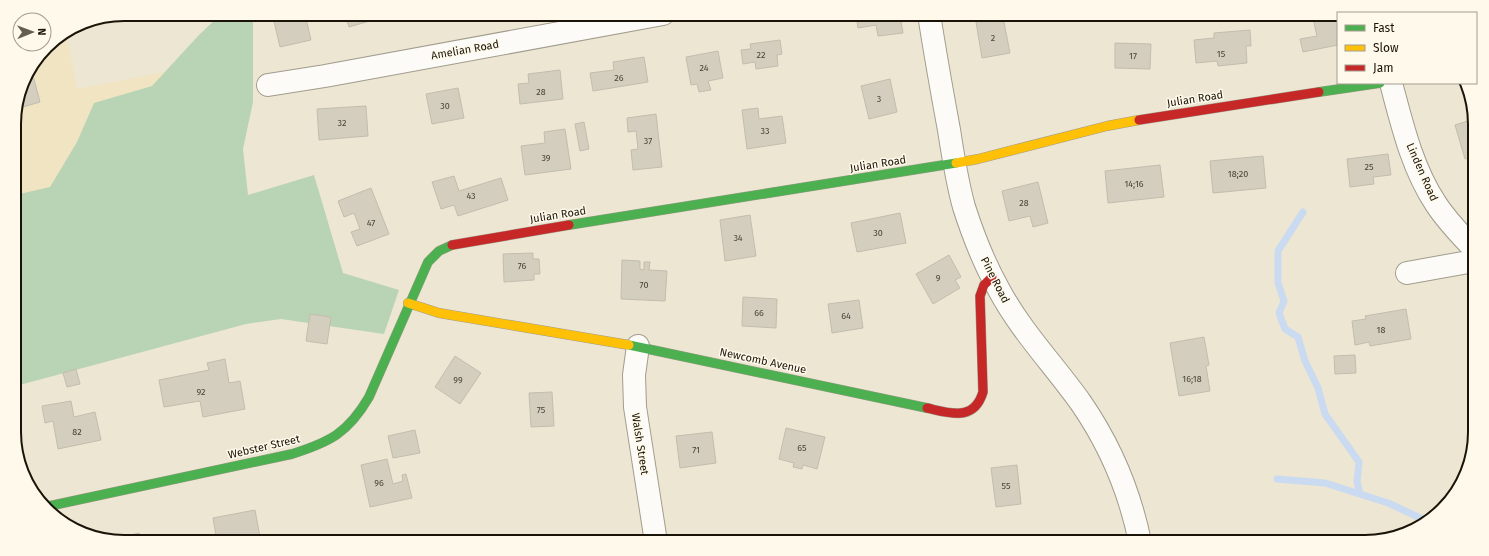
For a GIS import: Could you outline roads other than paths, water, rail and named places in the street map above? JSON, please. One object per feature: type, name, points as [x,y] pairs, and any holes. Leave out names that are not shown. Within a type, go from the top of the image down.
[{"type":"street","name":"Amelian Road","points":[[268,85],[333,75],[625,21]]},
{"type":"street","name":"Pine Road","points":[[930,21],[954,164],[969,223],[1004,301],[1081,404],[1100,434],[1124,485],[1138,535]]},
{"type":"street","name":"Julian Road","points":[[408,303],[426,265],[433,255],[444,248],[455,244],[714,201],[954,164],[1107,126],[1373,84]]},
{"type":"street","name":"Linden Road","points":[[1391,84],[1406,137],[1426,188],[1441,211],[1468,242]]},
{"type":"street","points":[[1407,273],[1468,262]]},
{"type":"street","name":"Newcomb Avenue","points":[[408,303],[439,313],[638,346],[954,414],[964,414],[975,409],[980,402],[983,392],[980,296],[985,283],[992,277]]},
{"type":"street","name":"Webster Street","points":[[53,506],[292,454],[325,443],[339,434],[352,422],[368,399],[408,303]]},
{"type":"street","name":"Walsh Street","points":[[638,346],[634,375],[635,408],[655,535]]},
{"type":"waterway","points":[[1303,212],[1278,251],[1278,283],[1284,301],[1279,313],[1285,329],[1298,337],[1305,361],[1318,388],[1325,414],[1359,462],[1357,482],[1360,494]]},
{"type":"waterway","points":[[1277,479],[1325,483],[1388,503],[1421,518]]}]
